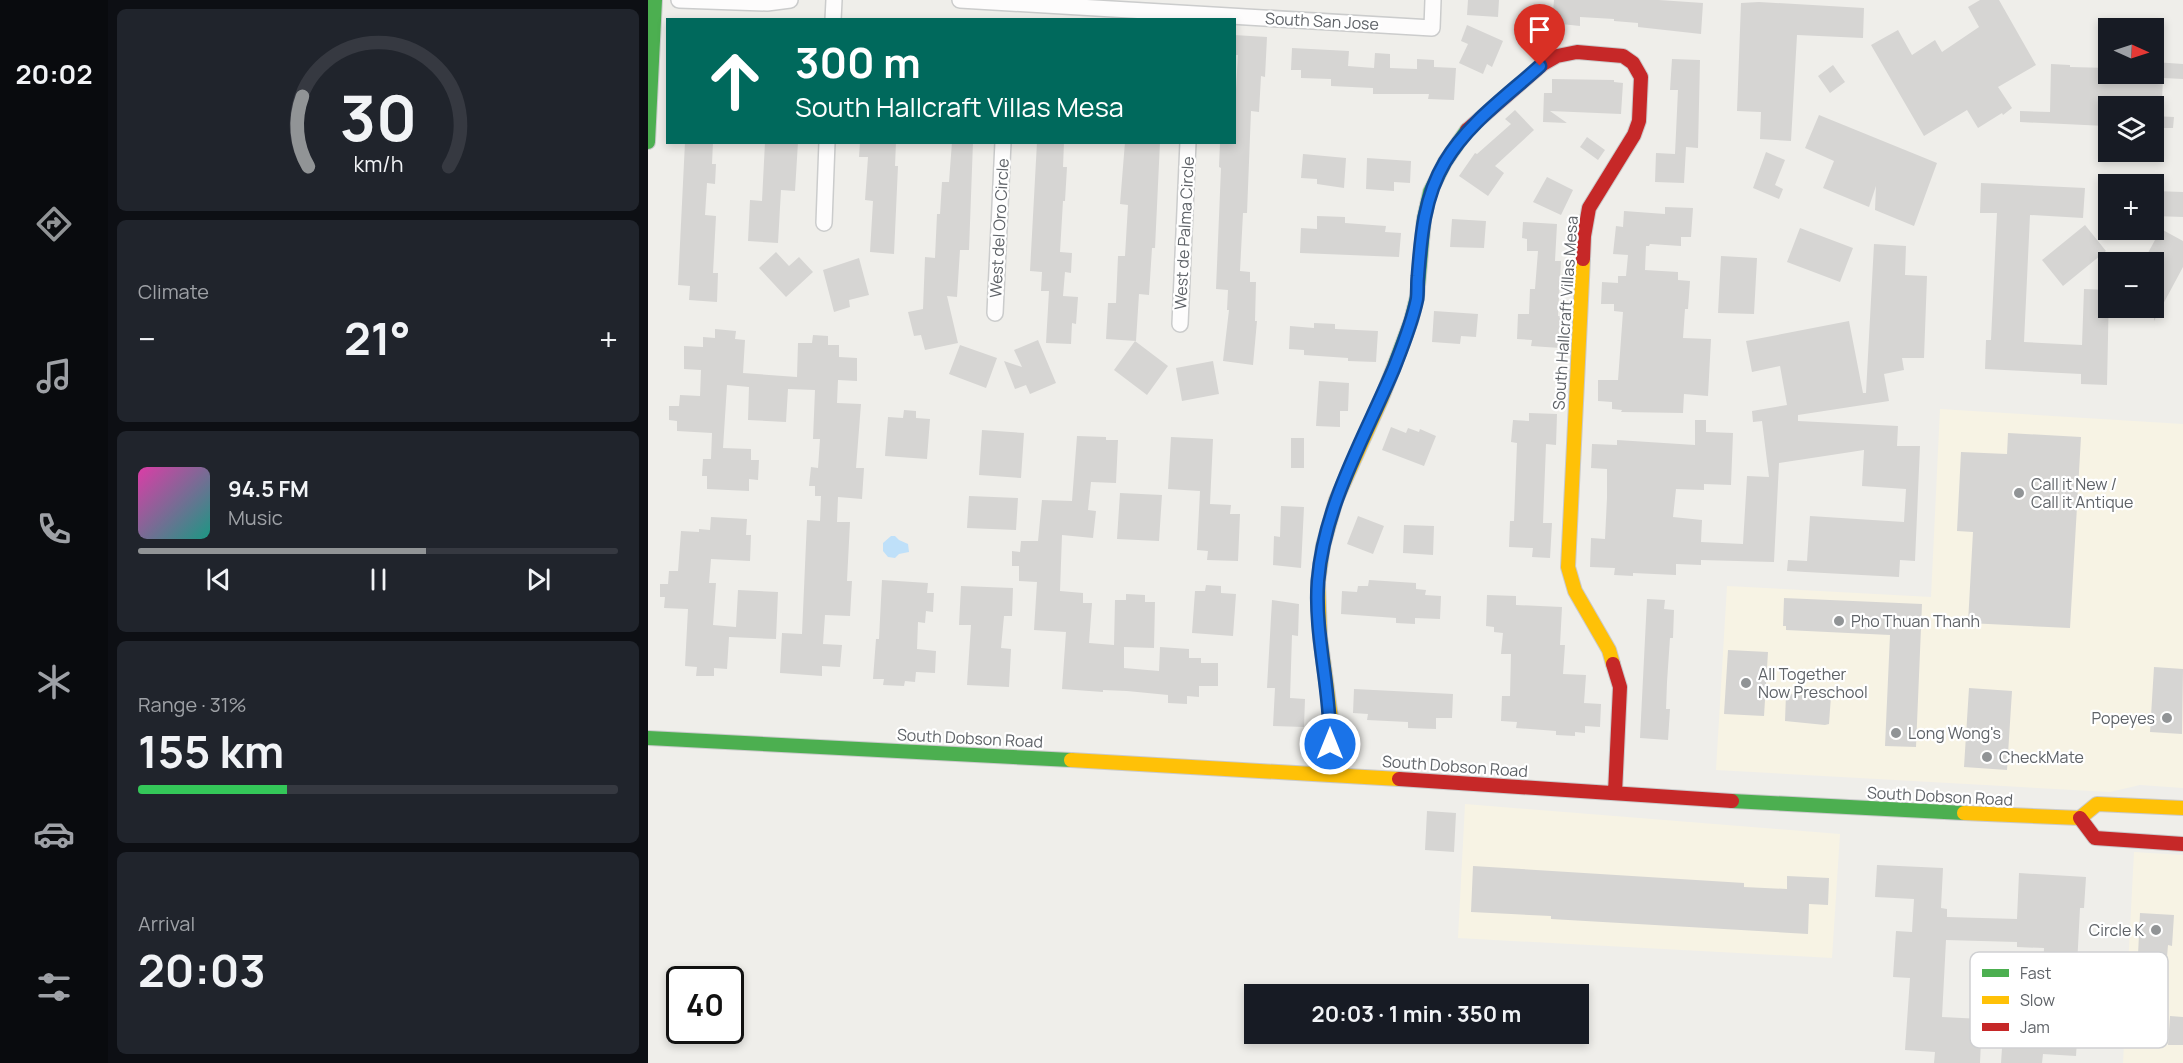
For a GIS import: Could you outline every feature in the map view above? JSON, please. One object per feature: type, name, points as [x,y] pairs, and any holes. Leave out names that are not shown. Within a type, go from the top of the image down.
[{"type":"street","points":[[648,142],[656,0]]},
{"type":"street","points":[[679,0],[767,3],[790,0]]},
{"type":"street","points":[[833,18],[834,0]]},
{"type":"street","name":"South San Jose","points":[[960,0],[1010,11],[1234,18]]},
{"type":"street","name":"South San Jose","points":[[1236,18],[1432,28],[1433,0]]},
{"type":"street","name":"South Hallcraft Villas Mesa","points":[[1329,774],[1331,718],[1320,637],[1318,582],[1323,546],[1336,500],[1381,400],[1412,321],[1417,297],[1424,219],[1430,192],[1445,162],[1464,133],[1533,73],[1557,56],[1577,52],[1623,56],[1633,63],[1641,77],[1638,126],[1589,208],[1570,505],[1568,567],[1575,591],[1609,650],[1620,687],[1615,794]]},
{"type":"street","points":[[824,223],[827,144]]},
{"type":"street","name":"West del Oro Circle","points":[[995,313],[1004,144]]},
{"type":"street","name":"West de Palma Circle","points":[[1180,324],[1188,144]]},
{"type":"street","name":"South Dobson Road","points":[[648,738],[1329,774],[1615,794],[2080,819]]},
{"type":"street","points":[[2183,808],[2097,804],[2080,819],[2095,838],[2183,844]]},
{"type":"shaded area","points":[[1940,409],[2183,424],[2183,788],[2140,785],[2110,792],[1716,770],[1727,586],[1931,597]]},
{"type":"shaded area","points":[[1465,804],[1840,834],[1832,958],[1458,938]]},
{"type":"shaded area","points":[[2134,852],[2183,855],[2183,1063],[2123,1063],[2124,1048],[2168,1048],[2168,952],[2129,952]]},
{"type":"water","points":[[891,536],[908,544],[909,552],[899,554],[895,558],[888,557],[883,551],[883,543]]},
{"type":"building","points":[[1468,0],[1499,0],[1498,17],[1467,15]]},
{"type":"building","points":[[1554,0],[1659,0],[1703,3],[1701,34],[1638,27],[1638,23],[1614,21],[1614,19],[1580,17],[1580,26],[1552,23]]},
{"type":"building","points":[[1980,0],[1999,0],[2036,65],[1998,87],[2012,108],[2003,115],[2002,113],[1978,128],[1967,110],[1924,136],[1871,45],[1898,30],[1912,55],[1935,40],[1942,52],[1979,27],[1968,7]]},
{"type":"building","points":[[1741,3],[1864,8],[1863,38],[1797,35],[1791,141],[1760,139],[1761,112],[1737,111]]},
{"type":"building","points":[[1467,25],[1503,41],[1492,67],[1487,64],[1483,74],[1459,63],[1468,44],[1461,41]]},
{"type":"building","points":[[1236,35],[1267,37],[1265,77],[1261,76],[1259,112],[1251,111],[1247,213],[1243,213],[1240,271],[1250,272],[1250,282],[1256,282],[1255,321],[1257,321],[1253,365],[1223,361],[1229,310],[1227,310],[1228,290],[1216,289],[1220,144],[1236,144],[1238,55],[1236,55]]},
{"type":"building","points":[[1292,48],[1349,51],[1348,66],[1374,68],[1375,53],[1390,54],[1390,68],[1417,69],[1417,59],[1434,60],[1434,67],[1456,68],[1454,100],[1428,99],[1429,94],[1373,94],[1373,88],[1331,86],[1331,79],[1301,78],[1301,70],[1291,70]]},
{"type":"building","points":[[1672,59],[1700,60],[1698,148],[1686,147],[1684,183],[1655,182],[1656,153],[1675,154],[1678,90],[1670,90]]},
{"type":"building","points":[[2164,63],[2183,64],[2183,79],[2164,78]]},
{"type":"building","points":[[2051,64],[2070,65],[2070,67],[2098,68],[2098,84],[2163,84],[2162,96],[2098,96],[2098,126],[2020,122],[2020,111],[2050,112]]},
{"type":"building","points":[[1833,65],[1845,82],[1830,93],[1818,76]]},
{"type":"building","points":[[1552,79],[1614,80],[1614,82],[1623,83],[1621,114],[1550,111],[1567,123],[1543,122],[1544,93],[1552,93]]},
{"type":"building","points":[[1515,110],[1534,130],[1495,166],[1504,173],[1488,196],[1459,176],[1475,153],[1477,154],[1511,124],[1505,119]]},
{"type":"building","points":[[1819,115],[1937,163],[1914,226],[1875,210],[1876,186],[1869,207],[1823,188],[1834,161],[1805,148]]},
{"type":"building","points":[[2164,116],[2174,117],[2173,128],[2164,128]]},
{"type":"building","points":[[1587,137],[1605,150],[1598,160],[1580,147]]},
{"type":"building","points":[[685,144],[713,144],[712,164],[716,164],[715,184],[707,183],[705,215],[716,216],[713,273],[718,273],[717,302],[689,300],[690,286],[678,285]]},
{"type":"building","points":[[765,144],[798,144],[795,191],[781,190],[778,243],[748,241],[750,200],[762,201]]},
{"type":"building","points":[[860,144],[896,144],[895,166],[898,166],[894,254],[870,252],[873,201],[865,200],[868,157],[859,157]]},
{"type":"building","points":[[952,144],[973,144],[969,250],[960,250],[957,297],[947,296],[958,343],[925,350],[921,335],[914,336],[908,312],[923,309],[925,257],[935,258],[937,214],[940,214],[942,182],[949,182]]},
{"type":"building","points":[[1037,144],[1064,144],[1063,167],[1067,167],[1060,252],[1072,253],[1071,273],[1065,272],[1063,296],[1078,297],[1076,324],[1072,323],[1071,344],[1046,343],[1049,291],[1041,291],[1042,272],[1030,271]]},
{"type":"building","points":[[1125,144],[1160,144],[1155,248],[1152,248],[1149,295],[1139,294],[1136,341],[1106,339],[1108,303],[1116,303],[1118,256],[1125,256],[1128,205],[1120,204]]},
{"type":"building","points":[[1766,152],[1785,160],[1775,185],[1783,189],[1779,199],[1753,188]]},
{"type":"building","points":[[1303,154],[1346,158],[1344,188],[1317,184],[1317,179],[1301,178]]},
{"type":"building","points":[[1367,158],[1411,161],[1410,183],[1394,182],[1394,191],[1366,189]]},
{"type":"building","points":[[1547,177],[1573,190],[1561,215],[1533,202]]},
{"type":"building","points":[[1981,183],[2085,188],[2083,218],[2030,215],[2024,342],[2082,345],[2084,289],[2098,290],[2098,318],[2108,318],[2107,385],[2081,384],[2081,374],[1985,369],[1986,340],[1991,340],[1997,213],[1980,213]]},
{"type":"building","points":[[2164,191],[2183,192],[2183,217],[2164,216]]},
{"type":"building","points":[[1665,207],[1693,208],[1691,237],[1681,237],[1681,246],[1650,244],[1646,246],[1645,270],[1678,272],[1678,280],[1690,281],[1683,338],[1711,339],[1708,396],[1684,394],[1683,413],[1621,412],[1622,410],[1612,409],[1612,402],[1598,401],[1598,380],[1618,380],[1623,312],[1614,311],[1614,304],[1601,304],[1602,282],[1618,283],[1618,276],[1626,276],[1628,255],[1613,254],[1616,226],[1623,227],[1624,211],[1665,214]]},
{"type":"building","points":[[1317,216],[1345,217],[1345,223],[1386,226],[1385,232],[1401,233],[1399,257],[1300,253],[1301,228],[1317,229]]},
{"type":"building","points":[[1452,219],[1486,221],[1484,248],[1450,247]]},
{"type":"building","points":[[1523,222],[1557,224],[1555,261],[1561,261],[1558,316],[1561,316],[1560,348],[1531,346],[1532,340],[1517,339],[1518,314],[1529,314],[1530,289],[1535,289],[1538,251],[1527,251],[1527,239],[1522,238]]},
{"type":"building","points":[[2085,225],[2106,251],[2098,252],[2098,258],[2063,286],[2042,260]]},
{"type":"building","points":[[1800,228],[1853,248],[1840,282],[1787,262]]},
{"type":"building","points":[[2164,231],[2183,241],[2183,267],[2164,302],[2164,252],[2148,252],[2155,240],[2164,240]]},
{"type":"building","points":[[1874,244],[1906,246],[1905,275],[1927,276],[1924,358],[1902,358],[1904,370],[1884,374],[1889,401],[1798,415],[1798,421],[1898,426],[1897,446],[1920,446],[1915,561],[1900,560],[1899,577],[1787,571],[1788,560],[1807,561],[1810,516],[1904,522],[1906,489],[1862,486],[1864,450],[1779,463],[1774,562],[1701,560],[1701,565],[1676,564],[1676,575],[1633,573],[1633,576],[1614,575],[1615,568],[1590,567],[1591,538],[1605,539],[1607,498],[1607,469],[1591,468],[1592,444],[1617,445],[1617,440],[1695,445],[1695,420],[1706,420],[1706,432],[1733,433],[1731,485],[1704,484],[1704,490],[1676,489],[1673,517],[1702,520],[1701,542],[1743,544],[1747,476],[1769,477],[1762,421],[1753,422],[1752,411],[1787,405],[1780,366],[1752,372],[1746,341],[1849,321],[1863,393],[1866,393]]},
{"type":"building","points":[[776,252],[789,266],[799,257],[813,272],[786,297],[759,268]]},
{"type":"building","points":[[1721,256],[1757,258],[1754,314],[1718,313]]},
{"type":"building","points":[[859,258],[869,295],[849,300],[850,307],[834,312],[823,270]]},
{"type":"building","points":[[1434,311],[1478,314],[1476,337],[1461,336],[1460,344],[1432,342]]},
{"type":"building","points":[[1314,323],[1335,324],[1335,329],[1378,331],[1376,362],[1304,355],[1304,350],[1289,349],[1290,326],[1314,328]]},
{"type":"building","points":[[715,329],[736,331],[735,339],[745,340],[743,373],[797,377],[798,343],[812,343],[813,335],[828,336],[828,345],[839,345],[839,357],[857,358],[857,381],[838,380],[837,403],[861,404],[856,468],[864,468],[862,499],[838,497],[837,522],[850,522],[847,581],[852,581],[850,616],[825,615],[823,644],[842,645],[840,667],[822,666],[822,676],[780,673],[782,633],[802,634],[807,520],[820,521],[821,496],[815,496],[815,486],[809,486],[811,467],[818,468],[820,439],[813,439],[815,390],[788,389],[786,422],[748,420],[749,387],[727,385],[723,448],[751,449],[751,460],[759,460],[758,480],[749,479],[749,491],[707,489],[707,476],[702,476],[703,459],[711,459],[712,433],[677,431],[677,421],[669,420],[669,406],[679,406],[680,395],[700,396],[701,370],[684,369],[684,346],[703,347],[703,337],[715,338]]},
{"type":"building","points":[[1038,340],[1056,383],[1030,394],[1026,385],[1015,389],[1004,361],[1022,367],[1014,350]]},
{"type":"building","points":[[1135,341],[1168,366],[1147,395],[1114,370]]},
{"type":"building","points":[[960,345],[997,358],[986,388],[949,374]]},
{"type":"building","points":[[1213,361],[1219,394],[1182,401],[1176,368]]},
{"type":"building","points":[[1319,381],[1349,383],[1348,411],[1340,411],[1340,427],[1316,426]]},
{"type":"building","points":[[904,410],[916,411],[916,418],[930,419],[927,459],[885,456],[888,417],[903,418]]},
{"type":"building","points":[[1529,413],[1557,414],[1556,445],[1546,444],[1543,523],[1552,523],[1550,558],[1532,557],[1533,548],[1509,547],[1510,521],[1514,521],[1517,443],[1511,442],[1513,420],[1529,421]]},
{"type":"building","points":[[1391,427],[1406,433],[1408,428],[1419,432],[1420,429],[1436,436],[1424,466],[1382,450]]},
{"type":"building","points":[[982,430],[1024,433],[1021,478],[979,475]]},
{"type":"building","name":"Call it New / Call it Antique","points":[[2008,433],[2081,437],[2070,628],[1968,623],[1973,532],[1957,531],[1961,452],[2007,454]]},
{"type":"building","points":[[1077,436],[1106,437],[1106,440],[1118,440],[1116,483],[1091,482],[1088,510],[1096,511],[1093,538],[1062,535],[1060,591],[1083,593],[1083,603],[1092,603],[1089,643],[1114,645],[1115,600],[1126,600],[1126,594],[1145,595],[1145,602],[1155,602],[1154,648],[1124,647],[1124,668],[1159,671],[1160,647],[1189,649],[1189,658],[1201,658],[1201,663],[1218,663],[1218,686],[1199,686],[1199,697],[1187,696],[1187,704],[1168,703],[1168,695],[1062,689],[1066,632],[1034,630],[1037,582],[1019,581],[1019,566],[1012,566],[1012,551],[1020,552],[1021,541],[1038,541],[1042,500],[1072,501]]},
{"type":"building","points":[[1171,437],[1213,439],[1210,504],[1231,505],[1230,514],[1240,514],[1238,561],[1207,560],[1208,551],[1197,550],[1200,491],[1168,489]]},
{"type":"building","points":[[1291,438],[1304,438],[1304,468],[1291,468]]},
{"type":"building","points":[[1120,493],[1162,495],[1159,541],[1117,539]]},
{"type":"building","points":[[969,496],[1018,498],[1016,530],[967,528]]},
{"type":"building","points":[[1281,506],[1304,507],[1301,568],[1273,565],[1274,536],[1280,537]]},
{"type":"building","points":[[1358,516],[1384,526],[1373,554],[1347,544]]},
{"type":"building","points":[[711,517],[747,519],[746,535],[751,535],[750,561],[711,559],[709,583],[716,583],[713,625],[736,627],[738,590],[778,592],[776,639],[729,637],[727,669],[714,668],[714,676],[696,676],[697,667],[685,666],[688,609],[664,608],[665,597],[660,597],[660,584],[668,584],[669,571],[678,571],[681,531],[710,530]]},
{"type":"building","points":[[1404,525],[1434,526],[1433,555],[1403,553]]},
{"type":"building","points":[[882,580],[928,583],[927,593],[934,593],[933,612],[926,611],[925,623],[918,622],[917,649],[936,651],[935,673],[916,672],[915,682],[905,681],[904,686],[883,685],[884,679],[873,679],[876,639],[879,639]]},
{"type":"building","points":[[1369,580],[1416,583],[1416,589],[1426,590],[1425,595],[1441,596],[1440,619],[1415,618],[1415,624],[1396,623],[1396,618],[1341,614],[1342,591],[1357,592],[1358,586],[1368,586]]},
{"type":"building","points":[[1206,585],[1221,586],[1221,593],[1236,594],[1233,636],[1192,633],[1195,591],[1205,591]]},
{"type":"building","points":[[961,586],[1013,588],[1012,616],[1004,616],[1001,648],[1011,649],[1009,687],[967,685],[971,625],[959,625]]},
{"type":"building","points":[[1487,595],[1516,596],[1516,605],[1562,607],[1560,645],[1565,645],[1563,674],[1586,675],[1584,703],[1601,704],[1600,727],[1585,726],[1585,733],[1575,732],[1575,736],[1556,735],[1556,731],[1516,728],[1517,722],[1501,721],[1502,696],[1510,696],[1511,654],[1501,654],[1503,633],[1494,632],[1494,627],[1486,626]]},
{"type":"building","points":[[1784,598],[1922,604],[1916,747],[1885,746],[1890,635],[1786,630],[1786,626],[1783,626]]},
{"type":"building","points":[[1647,599],[1665,600],[1664,609],[1674,610],[1667,682],[1666,709],[1670,709],[1668,740],[1640,738]]},
{"type":"building","points":[[1272,600],[1299,604],[1298,636],[1292,635],[1290,698],[1305,699],[1304,727],[1273,726],[1275,688],[1267,688]]},
{"type":"building","name":"All Together Now Preschool","points":[[1728,650],[1768,652],[1764,716],[1724,714]]},
{"type":"building","points":[[2154,667],[2183,669],[2182,734],[2150,732]]},
{"type":"building","points":[[1969,688],[2012,691],[2007,770],[1964,767]]},
{"type":"building","points":[[1354,689],[1453,694],[1452,718],[1436,718],[1436,729],[1408,728],[1408,722],[1367,720],[1368,714],[1353,713]]},
{"type":"building","points":[[1786,694],[1831,696],[1829,724],[1785,721]]},
{"type":"building","points":[[1427,811],[1456,813],[1454,852],[1425,850]]},
{"type":"building","points":[[1877,865],[1943,868],[1941,908],[1947,909],[1947,917],[2017,919],[2019,873],[2086,877],[2084,908],[2080,908],[2078,952],[2044,952],[2044,948],[2017,947],[2017,942],[1946,940],[1942,1017],[1970,1018],[1970,1048],[1981,1048],[1980,1063],[1934,1063],[1935,1052],[1905,1050],[1910,978],[1893,977],[1896,931],[1912,932],[1914,899],[1875,897]]},
{"type":"building","points":[[1473,866],[1744,883],[1744,887],[1787,889],[1787,876],[1829,878],[1828,905],[1809,904],[1808,934],[1471,912]]},
{"type":"building","name":"Circle K","points":[[2140,913],[2174,915],[2172,946],[2168,945],[2167,952],[2138,952]]},
{"type":"building","points":[[2170,1016],[2183,1017],[2183,1045],[2168,1045]]},
{"type":"building","points":[[2002,1048],[2076,1048],[2076,1056],[2043,1054],[2042,1063],[2001,1063]]},
{"type":"traffic: fast","points":[[648,142],[655,0]]},
{"type":"traffic: fast","points":[[1395,364],[1417,297],[1424,219],[1430,192],[1445,162],[1467,130]]},
{"type":"traffic: fast","points":[[648,738],[1071,760]]},
{"type":"traffic: fast","points":[[1732,801],[1964,813]]},
{"type":"traffic: slow","points":[[1583,259],[1568,567],[1575,591],[1609,650],[1613,664]]},
{"type":"traffic: slow","points":[[1329,774],[1331,718],[1320,637],[1318,582],[1323,546],[1336,500],[1395,364]]},
{"type":"traffic: slow","points":[[1071,760],[1399,779]]},
{"type":"traffic: slow","points":[[1964,813],[2080,818],[2097,804],[2183,808]]},
{"type":"traffic: jam","points":[[1467,130],[1543,64],[1557,56],[1577,52],[1623,56],[1633,63],[1641,77],[1639,121],[1634,135],[1589,208],[1583,259]]},
{"type":"traffic: jam","points":[[1613,664],[1620,687],[1615,793]]},
{"type":"traffic: jam","points":[[1399,779],[1732,801]]},
{"type":"traffic: jam","points":[[2080,818],[2095,838],[2183,844]]},
{"type":"place","name":"Call it New / Call it Antique","points":[[2019,493]]},
{"type":"place","name":"Pho Thuan Thanh","points":[[1839,621]]},
{"type":"place","name":"All Together Now Preschool","points":[[1746,683]]},
{"type":"place","name":"Popeyes","points":[[2167,718]]},
{"type":"place","name":"Long Wong's","points":[[1896,733]]},
{"type":"place","name":"CheckMate","points":[[1987,757]]},
{"type":"place","name":"Circle K","points":[[2156,930]]},
{"type":"route","points":[[1330,744],[1331,718],[1320,637],[1318,582],[1323,546],[1336,500],[1381,400],[1412,321],[1417,297],[1424,219],[1430,192],[1445,162],[1464,133],[1540,66]]}]
